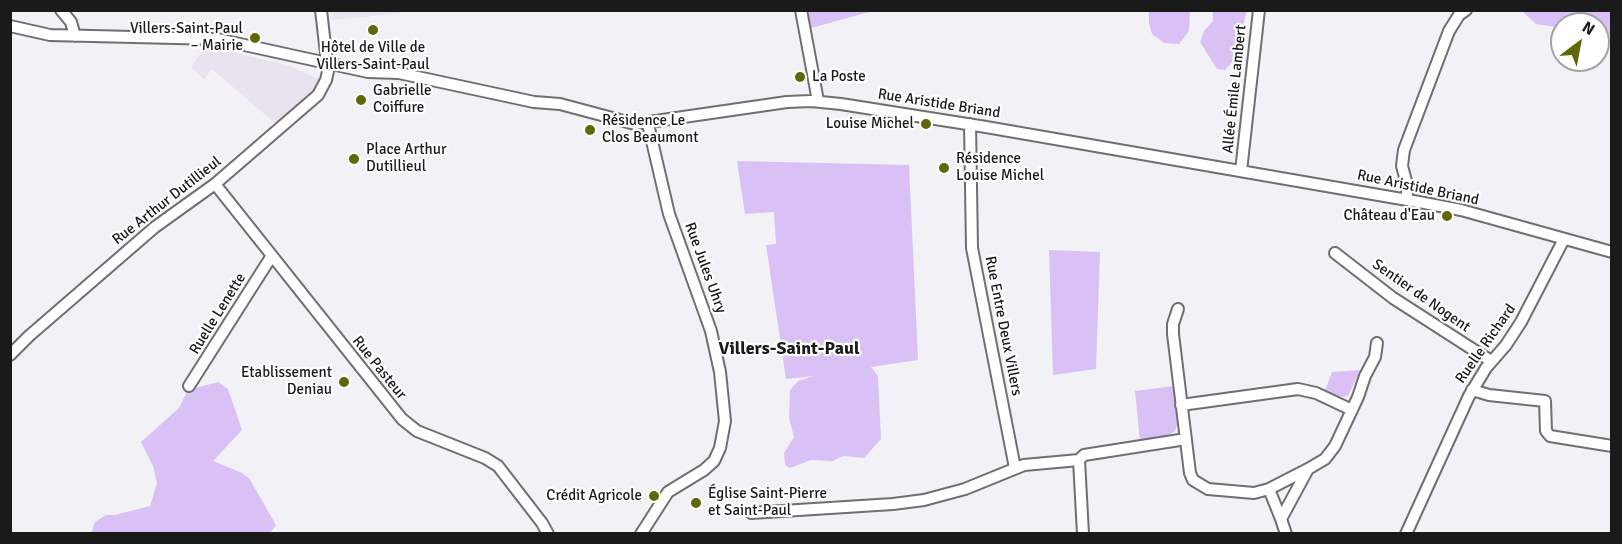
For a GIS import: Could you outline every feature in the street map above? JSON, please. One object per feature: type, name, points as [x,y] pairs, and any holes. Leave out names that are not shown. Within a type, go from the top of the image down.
[{"type":"street","points":[[62,10],[72,22],[75,36]]},
{"type":"street","points":[[321,10],[327,64]]},
{"type":"street","points":[[801,10],[818,101]]},
{"type":"street","name":"Allée Émile Lambert","points":[[1241,171],[1258,10]]},
{"type":"street","points":[[1406,199],[1408,188],[1402,161],[1404,150],[1449,31],[1459,15],[1466,10]]},
{"type":"street","name":"Rue Aristide Briand","points":[[10,26],[42,34],[217,39],[374,73],[399,73],[534,102],[560,104],[628,123],[648,124],[773,104],[818,101],[970,124],[1406,199],[1461,210],[1611,252]]},
{"type":"street","name":"Rue Arthur Dutillieul","points":[[10,355],[155,227],[215,184],[311,102],[321,91],[327,76],[327,64]]},
{"type":"street","name":"Rue Jules Uhry","points":[[641,534],[668,492],[704,470],[714,461],[720,448],[725,421],[720,372],[711,331],[669,213],[648,124]]},
{"type":"street","name":"Rue Entre Deux Villers","points":[[970,124],[972,248],[1015,468]]},
{"type":"street","name":"Rue Pasteur","points":[[215,184],[271,257],[406,423],[417,431],[485,458],[498,466],[542,522],[548,534]]},
{"type":"street","name":"Ruelle Richard","points":[[1406,534],[1472,390],[1521,322],[1563,238]]},
{"type":"street","name":"Sentier de Nogent","points":[[1335,253],[1393,298],[1491,362]]},
{"type":"street","name":"Ruelle Lenette","points":[[189,386],[271,257]]},
{"type":"street","points":[[1178,309],[1173,329],[1190,473],[1193,480],[1208,489],[1243,494],[1254,493],[1269,489],[1325,459],[1332,451],[1352,410],[1375,357],[1377,343]]},
{"type":"street","points":[[1181,405],[1298,389],[1316,393],[1352,410]]},
{"type":"street","points":[[1472,390],[1489,395],[1545,401],[1546,431],[1550,436],[1611,446]]},
{"type":"street","points":[[751,513],[924,500],[965,489],[1032,463],[1079,460],[1084,455],[1186,439]]},
{"type":"street","points":[[1079,460],[1083,534]]},
{"type":"street","points":[[1281,519],[1308,469]]},
{"type":"street","points":[[1269,489],[1286,534]]},
{"type":"shaded area","points":[[399,10],[400,13],[332,20],[331,11]]},
{"type":"shaded area","points":[[808,10],[873,10],[873,11],[811,28]]},
{"type":"shaded area","points":[[1149,11],[1190,11],[1189,31],[1179,44],[1164,43],[1152,34]]},
{"type":"shaded area","points":[[1213,11],[1247,11],[1233,61],[1225,70],[1217,69],[1200,42],[1204,31],[1213,21]]},
{"type":"shaded area","points":[[1522,11],[1611,11],[1611,35],[1610,12],[1550,12],[1550,26],[1536,24]]},
{"type":"shaded area","points":[[206,46],[287,65],[319,79],[315,89],[276,124],[212,69],[204,79],[191,67]]},
{"type":"shaded area","points":[[737,161],[909,165],[918,360],[871,367],[878,376],[881,439],[864,458],[843,456],[833,461],[811,460],[790,468],[785,465],[784,453],[794,437],[789,418],[790,390],[798,381],[814,376],[786,379],[766,245],[776,244],[774,212],[745,214]]},
{"type":"shaded area","points":[[1049,250],[1100,252],[1096,369],[1053,375]]},
{"type":"shaded area","points":[[1360,370],[1348,396],[1341,397],[1325,391],[1332,372]]},
{"type":"shaded area","points":[[218,382],[228,389],[242,430],[213,461],[249,478],[276,525],[270,533],[91,534],[95,522],[106,515],[115,515],[150,506],[157,483],[153,466],[141,442],[179,408],[188,390]]},
{"type":"shaded area","points":[[1174,386],[1178,422],[1175,431],[1167,436],[1140,441],[1135,391]]},
{"type":"place","name":"Hôtel de Ville de Villers-Saint-Paul","points":[[373,30]]},
{"type":"place","name":"Villers-Saint-Paul – Mairie","points":[[255,38]]},
{"type":"place","name":"La Poste","points":[[800,77]]},
{"type":"place","name":"Gabrielle Coiffure","points":[[361,100]]},
{"type":"place","name":"Louise Michel","points":[[926,124]]},
{"type":"place","name":"Résidence Le Clos Beaumont","points":[[590,130]]},
{"type":"place","name":"Place Arthur Dutillieul","points":[[354,159]]},
{"type":"place","name":"Résidence Louise Michel","points":[[944,168]]},
{"type":"place","name":"Château d'Eau","points":[[1447,216]]},
{"type":"place","name":"Etablissement Deniau","points":[[344,382]]},
{"type":"place","name":"Crédit Agricole","points":[[654,496]]},
{"type":"place","name":"Église Saint-Pierre et Saint-Paul","points":[[696,503]]},
{"type":"district","name":"Villers-Saint-Paul","points":[[789,349]]}]
